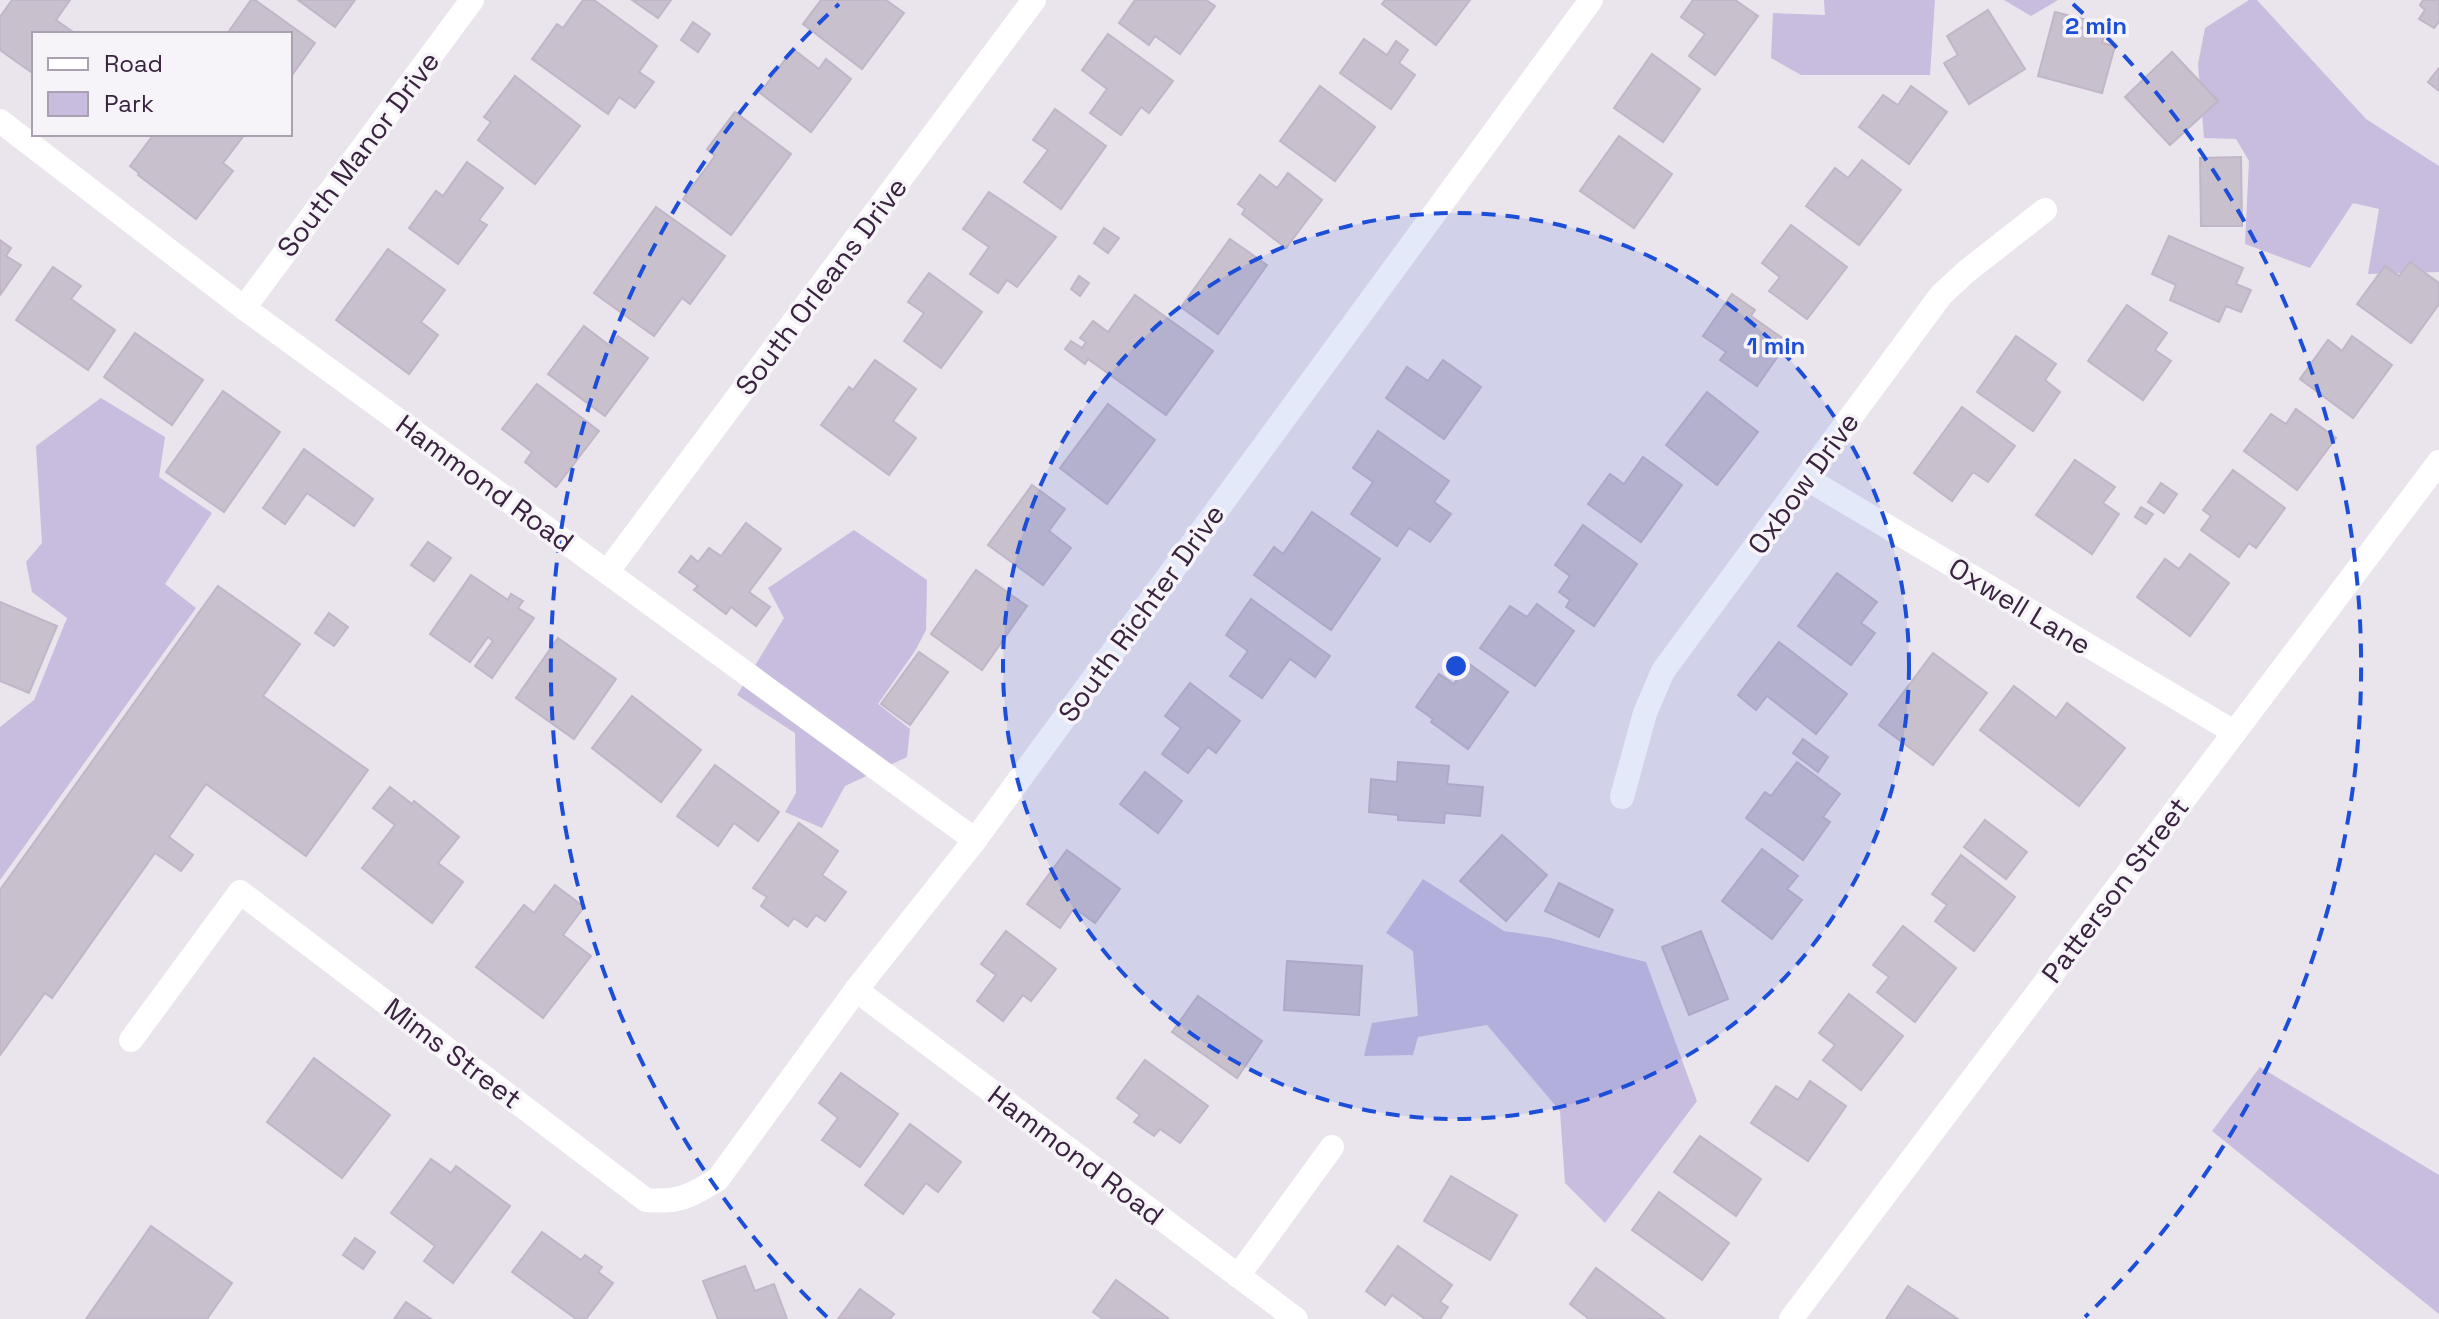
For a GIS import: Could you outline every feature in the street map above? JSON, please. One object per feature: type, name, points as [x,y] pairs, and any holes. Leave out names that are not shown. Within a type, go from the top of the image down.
[{"type":"street","name":"South Manor Drive","points":[[244,308],[472,0]]},
{"type":"street","name":"South Orleans Drive","points":[[607,572],[1034,0]]},
{"type":"street","name":"South Richter Drive","points":[[670,1202],[692,1196],[718,1179],[856,990],[975,840],[1591,0]]},
{"type":"street","name":"Hammond Road","points":[[0,121],[244,308],[975,840]]},
{"type":"street","name":"Oxbow Drive","points":[[1622,797],[1645,713],[1663,671],[1941,295],[2045,210]]},
{"type":"street","name":"Patterson Street","points":[[1791,1319],[2439,462]]},
{"type":"street","name":"Oxwell Lane","points":[[1807,479],[2234,732]]},
{"type":"street","name":"Mims Street","points":[[131,1040],[240,892],[646,1200],[670,1202]]},
{"type":"street","name":"Hammond Road","points":[[856,990],[1296,1319]]},
{"type":"street","points":[[1238,1276],[1332,1147]]},
{"type":"green space","points":[[1824,0],[1935,0],[1930,75],[1801,75],[1771,58],[1773,13],[1825,15]]},
{"type":"green space","points":[[2004,0],[2058,0],[2031,16]]},
{"type":"green space","points":[[2249,0],[2257,0],[2366,119],[2439,166],[2439,272],[2368,274],[2379,209],[2353,203],[2310,268],[2245,244],[2249,161],[2236,139],[2204,138],[2198,64],[2205,28]]},
{"type":"green space","points":[[101,398],[165,437],[159,477],[212,513],[165,584],[196,608],[0,880],[0,727],[34,700],[67,618],[32,592],[26,562],[42,543],[36,446]]},
{"type":"green space","points":[[854,530],[927,580],[926,630],[878,704],[910,729],[907,757],[845,786],[822,828],[785,812],[796,793],[795,733],[737,695],[784,618],[768,588]]},
{"type":"green space","points":[[1423,879],[1504,931],[1551,938],[1646,962],[1697,1101],[1605,1223],[1565,1183],[1560,1111],[1487,1025],[1418,1037],[1413,1055],[1364,1056],[1372,1023],[1418,1016],[1413,951],[1386,933]]},
{"type":"green space","points":[[2260,1067],[2439,1175],[2439,1314],[2212,1131]]},
{"type":"building","points":[[12,0],[70,0],[56,20],[73,32],[32,32],[32,73],[0,50],[0,17]]},
{"type":"building","points":[[251,0],[255,0],[315,43],[292,75],[292,32],[228,32]]},
{"type":"building","points":[[298,0],[355,0],[335,27]]},
{"type":"building","points":[[583,0],[594,0],[657,46],[639,72],[654,82],[635,108],[619,97],[608,114],[532,59],[557,24],[563,28]]},
{"type":"building","points":[[632,0],[671,0],[658,18]]},
{"type":"building","points":[[821,0],[886,0],[904,13],[862,69],[803,24]]},
{"type":"building","points":[[1135,0],[1206,0],[1215,6],[1180,54],[1155,36],[1149,45],[1119,23]]},
{"type":"building","points":[[1385,0],[1470,0],[1436,45],[1382,4]]},
{"type":"building","points":[[1693,0],[1735,0],[1758,16],[1715,75],[1689,56],[1705,34],[1681,17]]},
{"type":"building","points":[[2423,0],[2439,0],[2439,22],[2434,28],[2419,19],[2425,10],[2420,5]]},
{"type":"building","points":[[1988,10],[2025,69],[1969,104],[1944,63],[1958,55],[1947,36]]},
{"type":"building","points":[[2055,12],[2107,25],[2102,43],[2115,46],[2102,93],[2038,76]]},
{"type":"building","points":[[693,22],[710,34],[698,52],[681,40]]},
{"type":"building","points":[[1108,34],[1173,81],[1149,113],[1141,107],[1121,135],[1090,113],[1107,89],[1082,70]]},
{"type":"building","points":[[1364,39],[1387,55],[1396,41],[1408,50],[1399,63],[1415,75],[1391,109],[1340,73]]},
{"type":"building","points":[[793,49],[819,69],[826,59],[851,79],[811,132],[760,93]]},
{"type":"building","points":[[2172,52],[2218,101],[2170,145],[2125,97]]},
{"type":"building","points":[[1652,54],[1700,89],[1663,142],[1614,108]]},
{"type":"building","points":[[2439,68],[2439,91],[2428,82]]},
{"type":"building","points":[[515,76],[580,126],[535,184],[478,140],[491,122],[484,117]]},
{"type":"building","points":[[1320,86],[1375,127],[1335,181],[1280,141]]},
{"type":"building","points":[[1911,86],[1947,112],[1909,164],[1859,127],[1883,95],[1898,105]]},
{"type":"building","points":[[1055,109],[1106,146],[1061,209],[1024,182],[1048,150],[1033,140]]},
{"type":"building","points":[[735,112],[791,154],[731,235],[683,199],[715,156],[707,149]]},
{"type":"building","points":[[152,136],[243,136],[223,163],[233,171],[196,219],[130,166]]},
{"type":"building","points":[[1619,136],[1672,174],[1634,228],[1580,191]]},
{"type":"building","points":[[2241,157],[2242,226],[2201,226],[2200,158]]},
{"type":"building","points":[[1862,160],[1901,190],[1859,245],[1806,206],[1835,168],[1848,178]]},
{"type":"building","points":[[467,162],[503,188],[479,220],[487,225],[458,264],[409,228],[436,191],[443,196]]},
{"type":"building","points":[[1288,173],[1322,200],[1286,248],[1242,214],[1245,209],[1238,204],[1260,175],[1277,188]]},
{"type":"building","points":[[989,192],[1056,237],[1017,287],[1007,280],[998,293],[970,274],[989,247],[963,229]]},
{"type":"building","points":[[656,207],[725,256],[690,304],[682,298],[654,336],[594,293]]},
{"type":"building","points":[[1791,225],[1847,267],[1807,319],[1769,291],[1780,277],[1762,263]]},
{"type":"building","points":[[1104,228],[1119,238],[1108,253],[1094,243]]},
{"type":"building","points":[[2169,236],[2243,268],[2236,284],[2251,290],[2241,312],[2226,306],[2219,322],[2170,300],[2176,285],[2152,274]]},
{"type":"building","points":[[1230,239],[1267,265],[1218,334],[1181,307]]},
{"type":"building","points":[[0,240],[11,248],[6,256],[21,265],[0,295]]},
{"type":"building","points":[[388,249],[445,290],[421,322],[438,335],[409,374],[336,320]]},
{"type":"building","points":[[2410,262],[2439,283],[2439,304],[2411,343],[2357,304],[2385,266],[2399,276]]},
{"type":"building","points":[[53,267],[81,286],[71,299],[115,330],[88,370],[16,320]]},
{"type":"building","points":[[929,273],[982,312],[941,368],[904,341],[924,313],[908,302]]},
{"type":"building","points":[[1079,276],[1089,283],[1080,296],[1071,289]]},
{"type":"building","points":[[1732,294],[1755,310],[1751,316],[1788,342],[1757,386],[1720,360],[1726,352],[1703,336]]},
{"type":"building","points":[[1135,295],[1213,351],[1166,415],[1088,359],[1085,364],[1065,349],[1071,341],[1082,348],[1086,342],[1080,338],[1093,321],[1108,332]]},
{"type":"building","points":[[2127,305],[2167,333],[2155,350],[2171,361],[2143,400],[2088,361]]},
{"type":"building","points":[[584,326],[610,346],[618,336],[648,358],[605,416],[548,374]]},
{"type":"building","points":[[135,333],[203,380],[172,425],[104,377]]},
{"type":"building","points":[[2016,336],[2056,364],[2045,380],[2060,392],[2033,431],[1977,392]]},
{"type":"building","points":[[2352,336],[2392,365],[2353,418],[2300,379],[2328,340],[2342,351]]},
{"type":"building","points":[[875,360],[916,389],[893,421],[916,438],[889,475],[821,425],[849,387],[853,390]]},
{"type":"building","points":[[1443,360],[1481,387],[1444,439],[1386,398],[1407,367],[1428,381]]},
{"type":"building","points":[[537,384],[599,431],[556,487],[525,462],[532,452],[502,429]]},
{"type":"building","points":[[223,391],[280,432],[224,512],[166,472]]},
{"type":"building","points":[[1707,392],[1758,432],[1717,485],[1666,445]]},
{"type":"building","points":[[1108,404],[1155,440],[1107,504],[1060,468]]},
{"type":"building","points":[[1962,407],[2015,446],[1988,482],[1973,472],[1952,501],[1914,473]]},
{"type":"building","points":[[2296,409],[2336,438],[2297,490],[2244,451],[2271,414],[2286,424]]},
{"type":"building","points":[[1378,431],[1449,481],[1434,502],[1451,514],[1430,542],[1409,528],[1397,546],[1351,514],[1373,482],[1353,468]]},
{"type":"building","points":[[304,449],[373,499],[354,526],[307,493],[285,524],[263,508]]},
{"type":"building","points":[[1643,457],[1682,485],[1641,542],[1588,504],[1610,474],[1624,484]]},
{"type":"building","points":[[2075,460],[2115,487],[2103,503],[2119,514],[2092,554],[2036,515]]},
{"type":"building","points":[[2233,470],[2285,508],[2256,548],[2249,543],[2239,557],[2201,530],[2211,516],[2203,510]]},
{"type":"building","points":[[2161,483],[2177,494],[2164,513],[2148,502]]},
{"type":"building","points":[[1032,485],[1065,509],[1049,531],[1071,548],[1043,585],[988,545]]},
{"type":"building","points":[[2141,507],[2153,514],[2146,524],[2135,517]]},
{"type":"building","points":[[1312,512],[1380,559],[1331,630],[1254,575],[1274,547],[1283,554]]},
{"type":"building","points":[[746,523],[781,549],[749,592],[770,607],[756,626],[731,607],[726,614],[694,590],[698,586],[679,572],[691,556],[698,562],[709,548],[721,556]]},
{"type":"building","points":[[1583,525],[1637,564],[1594,626],[1566,607],[1570,600],[1559,592],[1570,576],[1555,565]]},
{"type":"building","points":[[428,542],[451,558],[434,581],[411,565]]},
{"type":"building","points":[[2190,554],[2229,583],[2190,636],[2137,597],[2165,559],[2179,569]]},
{"type":"building","points":[[976,570],[1027,606],[982,670],[931,634]]},
{"type":"building","points":[[1837,573],[1877,602],[1861,623],[1875,633],[1851,665],[1798,626]]},
{"type":"building","points":[[471,575],[508,600],[511,594],[523,601],[518,608],[534,618],[492,678],[475,666],[493,641],[488,637],[470,662],[430,634]]},
{"type":"building","points":[[218,586],[300,644],[263,696],[368,770],[306,856],[206,784],[169,837],[193,855],[181,871],[155,853],[52,998],[45,993],[0,1055],[0,890]]},
{"type":"building","points":[[1251,599],[1330,656],[1315,677],[1290,659],[1262,698],[1230,676],[1248,651],[1226,635]]},
{"type":"building","points":[[0,602],[57,626],[29,693],[0,681]]},
{"type":"building","points":[[1537,604],[1574,631],[1535,686],[1480,648],[1510,606],[1527,617]]},
{"type":"building","points":[[329,613],[348,627],[334,646],[315,633]]},
{"type":"building","points":[[558,638],[616,679],[574,739],[516,698]]},
{"type":"building","points":[[1779,642],[1847,694],[1816,734],[1767,696],[1756,710],[1738,695]]},
{"type":"building","points":[[919,652],[948,672],[910,725],[881,704]]},
{"type":"building","points":[[1933,653],[1987,693],[1933,765],[1879,725]]},
{"type":"building","points":[[1468,663],[1508,692],[1468,749],[1416,707],[1439,674],[1454,684]]},
{"type":"building","points":[[1190,683],[1240,721],[1216,753],[1208,747],[1188,773],[1162,754],[1181,728],[1165,716]]},
{"type":"building","points":[[2014,686],[2056,718],[2067,703],[2125,748],[2079,806],[1980,730]]},
{"type":"building","points":[[632,696],[701,750],[661,802],[592,748]]},
{"type":"building","points":[[1803,739],[1828,757],[1818,772],[1793,753]]},
{"type":"building","points":[[1398,762],[1449,766],[1447,784],[1483,787],[1480,816],[1445,813],[1444,823],[1398,820],[1398,815],[1369,812],[1371,779],[1397,782]]},
{"type":"building","points":[[1797,762],[1840,794],[1823,817],[1830,822],[1803,860],[1746,818],[1765,792],[1771,796]]},
{"type":"building","points":[[715,765],[779,812],[758,841],[734,823],[718,846],[677,816]]},
{"type":"building","points":[[1145,772],[1182,801],[1158,833],[1120,804]]},
{"type":"building","points":[[390,787],[412,804],[414,801],[459,837],[438,863],[463,882],[432,923],[362,868],[395,825],[373,808]]},
{"type":"building","points":[[1985,820],[2027,852],[2006,879],[1964,847]]},
{"type":"building","points":[[799,823],[838,851],[822,875],[846,892],[825,921],[816,915],[807,927],[794,918],[788,926],[761,906],[767,897],[753,888]]},
{"type":"building","points":[[1502,835],[1547,875],[1506,921],[1460,881]]},
{"type":"building","points":[[1762,849],[1798,876],[1787,889],[1802,900],[1772,939],[1722,901]]},
{"type":"building","points":[[1067,850],[1120,889],[1095,923],[1074,908],[1060,928],[1027,904]]},
{"type":"building","points":[[1961,855],[2015,897],[1974,951],[1935,921],[1947,905],[1932,894]]},
{"type":"building","points":[[1559,883],[1613,910],[1599,937],[1545,911]]},
{"type":"building","points":[[555,885],[584,907],[563,935],[591,956],[543,1018],[476,967],[524,905],[534,913]]},
{"type":"building","points":[[1903,926],[1956,968],[1915,1022],[1877,992],[1889,977],[1873,965]]},
{"type":"building","points":[[1006,931],[1056,969],[1031,1001],[1023,995],[1003,1021],[977,1001],[996,975],[981,964]]},
{"type":"building","points":[[1701,931],[1728,999],[1689,1015],[1662,947]]},
{"type":"building","points":[[1287,961],[1362,966],[1359,1015],[1284,1010]]},
{"type":"building","points":[[1849,994],[1903,1036],[1861,1090],[1823,1060],[1835,1045],[1819,1033]]},
{"type":"building","points":[[1198,996],[1262,1041],[1237,1078],[1172,1032]]},
{"type":"building","points":[[314,1058],[390,1115],[342,1178],[267,1122]]},
{"type":"building","points":[[1145,1060],[1208,1106],[1180,1143],[1160,1129],[1154,1136],[1134,1122],[1140,1115],[1117,1098]]},
{"type":"building","points":[[841,1073],[898,1114],[860,1167],[822,1140],[838,1118],[819,1103]]},
{"type":"building","points":[[1810,1081],[1846,1106],[1808,1161],[1751,1123],[1776,1086],[1798,1100]]},
{"type":"building","points":[[910,1124],[961,1162],[938,1192],[926,1183],[903,1214],[865,1185]]},
{"type":"building","points":[[1700,1136],[1761,1179],[1736,1216],[1674,1172]]},
{"type":"building","points":[[431,1159],[451,1173],[456,1166],[510,1206],[453,1283],[424,1261],[435,1246],[391,1213]]},
{"type":"building","points":[[1451,1176],[1517,1215],[1490,1260],[1424,1221]]},
{"type":"building","points":[[1659,1192],[1729,1243],[1702,1280],[1632,1230]]},
{"type":"building","points":[[151,1226],[232,1283],[207,1319],[86,1319]]},
{"type":"building","points":[[542,1232],[581,1260],[585,1255],[602,1267],[598,1272],[613,1283],[586,1319],[576,1319],[512,1272]]},
{"type":"building","points":[[355,1238],[375,1252],[363,1269],[343,1255]]},
{"type":"building","points":[[1398,1246],[1452,1285],[1440,1302],[1448,1307],[1440,1319],[1425,1319],[1392,1295],[1385,1305],[1366,1291]]},
{"type":"building","points":[[745,1266],[755,1291],[774,1284],[787,1319],[718,1319],[703,1281]]},
{"type":"building","points":[[1596,1268],[1665,1319],[1589,1319],[1570,1304]]},
{"type":"building","points":[[1116,1280],[1168,1318],[1103,1319],[1093,1312]]},
{"type":"building","points":[[1908,1286],[1958,1319],[1886,1319]]},
{"type":"building","points":[[860,1289],[894,1314],[890,1319],[838,1319]]},
{"type":"building","points":[[406,1302],[431,1319],[394,1319]]}]
